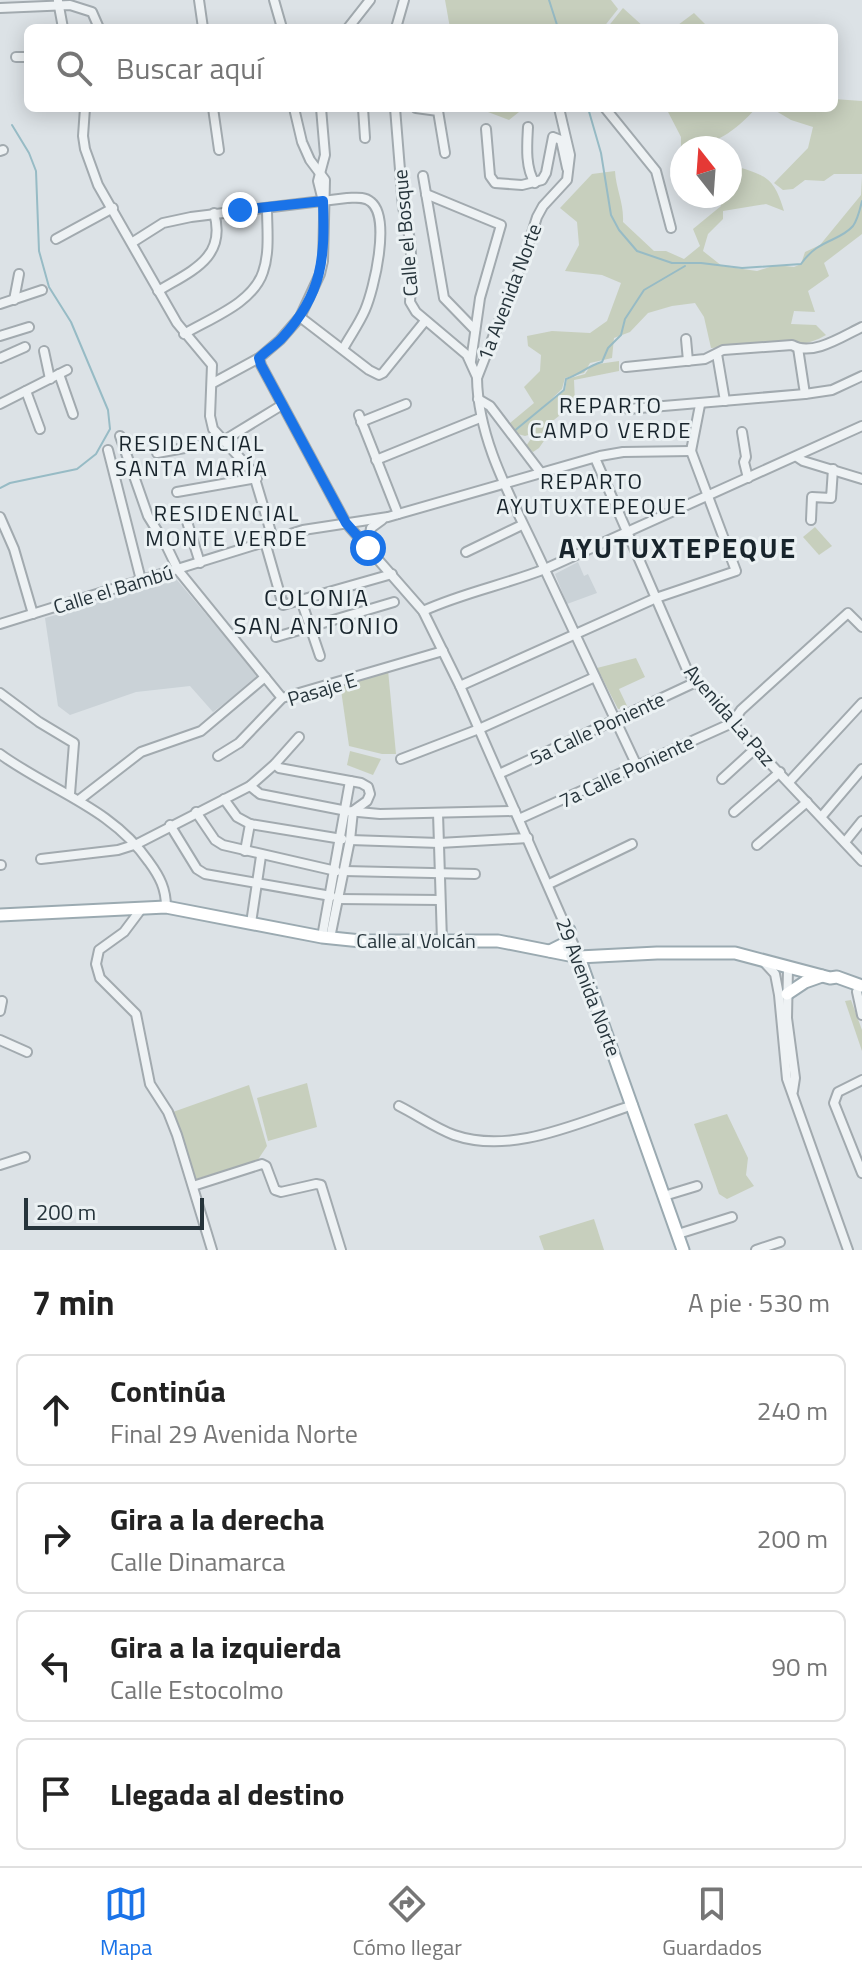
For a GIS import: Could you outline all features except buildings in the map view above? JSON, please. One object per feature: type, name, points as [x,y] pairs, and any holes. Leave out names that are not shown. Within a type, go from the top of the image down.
[{"type":"main road","name":"Calle al Volcán","points":[[0,915],[166,907],[326,938],[361,941],[498,941],[579,957],[735,953],[826,977],[835,984],[860,990]]},
{"type":"main road","points":[[550,951],[566,943],[569,930]]},
{"type":"main road","name":"29 Avenida Norte","points":[[579,957],[683,1250]]},
{"type":"main road","points":[[783,994],[805,982],[826,977]]},
{"type":"street","points":[[199,0],[202,24]]},
{"type":"street","points":[[274,0],[281,24]]},
{"type":"street","points":[[351,24],[370,0]]},
{"type":"street","points":[[397,24],[404,0]]},
{"type":"street","points":[[0,8],[59,2],[89,10],[96,16],[98,24]]},
{"type":"street","points":[[59,2],[62,24]]},
{"type":"street","points":[[16,57],[24,57]]},
{"type":"street","points":[[85,112],[83,136],[87,160],[98,185],[184,334],[212,365],[210,418],[213,429],[246,462],[257,478],[283,605],[392,574]]},
{"type":"street","points":[[214,112],[219,150]]},
{"type":"street","points":[[213,383],[259,358],[280,340],[300,317],[315,287],[323,261],[325,180],[302,142],[295,112]]},
{"type":"street","points":[[320,175],[325,155],[321,112]]},
{"type":"street","points":[[363,112],[365,138]]},
{"type":"street","name":"Calle el Bosque","points":[[395,112],[403,207],[410,240],[412,268],[409,298],[425,321],[459,346],[471,361],[477,378]]},
{"type":"street","points":[[438,112],[445,153]]},
{"type":"street","points":[[560,112],[570,155],[569,173]]},
{"type":"street","points":[[608,112],[656,171],[671,228]]},
{"type":"street","points":[[528,127],[527,148],[531,178],[535,183]]},
{"type":"street","points":[[486,129],[490,176],[495,183],[535,183],[545,177],[553,137],[561,140],[569,173]]},
{"type":"street","name":"1a Avenida Norte","points":[[569,173],[563,187],[543,206],[537,217],[477,378],[480,418],[522,525],[637,766]]},
{"type":"street","points":[[423,176],[444,298],[475,330]]},
{"type":"street","points":[[426,194],[501,225],[480,298],[471,361]]},
{"type":"street","points":[[133,242],[163,223],[214,213],[364,198],[378,210],[377,273],[365,311],[343,349]]},
{"type":"street","points":[[56,239],[113,208]]},
{"type":"street","points":[[184,334],[242,301],[263,274],[267,249],[267,208]]},
{"type":"street","points":[[158,291],[204,262],[214,248],[219,230],[214,213]]},
{"type":"street","points":[[14,300],[19,274]]},
{"type":"street","points":[[0,304],[42,290]]},
{"type":"street","points":[[300,317],[379,375],[425,321]]},
{"type":"street","points":[[0,336],[29,327]]},
{"type":"street","points":[[626,367],[705,359],[723,350],[820,345],[862,327]]},
{"type":"street","points":[[686,339],[688,361]]},
{"type":"street","points":[[0,358],[25,347]]},
{"type":"street","points":[[798,348],[805,394]]},
{"type":"street","points":[[44,351],[59,374],[73,414]]},
{"type":"street","points":[[717,354],[725,401]]},
{"type":"street","name":"29 Avenida Norte","points":[[259,358],[346,523],[423,611],[460,686],[579,957]]},
{"type":"street","points":[[0,404],[59,374]]},
{"type":"street","points":[[628,409],[805,394],[832,390],[862,376]]},
{"type":"street","points":[[26,391],[40,429]]},
{"type":"street","points":[[478,399],[490,406],[541,473]]},
{"type":"street","points":[[368,548],[371,528],[393,515],[360,418],[406,404]]},
{"type":"street","points":[[157,453],[223,441],[282,405]]},
{"type":"street","points":[[460,686],[656,598],[736,571],[691,451],[700,405]]},
{"type":"street","points":[[376,460],[480,418]]},
{"type":"street","points":[[423,611],[457,595],[508,583],[545,569],[862,426]]},
{"type":"street","points":[[742,432],[748,478]]},
{"type":"street","points":[[120,436],[148,516],[178,570],[282,698]]},
{"type":"street","points":[[108,450],[141,580]]},
{"type":"street","name":"Calle el Bambú","points":[[0,624],[320,526],[393,515],[623,452],[691,451]]},
{"type":"street","points":[[797,457],[862,479]]},
{"type":"street","name":"Avenida La Paz","points":[[595,458],[683,662],[696,682],[862,861]]},
{"type":"street","points":[[811,520],[812,497],[831,498],[833,469]]},
{"type":"street","points":[[177,492],[257,478]]},
{"type":"street","points":[[184,512],[200,563]]},
{"type":"street","points":[[0,517],[14,549],[33,614]]},
{"type":"street","points":[[466,552],[522,525]]},
{"type":"street","points":[[301,600],[320,656]]},
{"type":"street","points":[[276,637],[394,602]]},
{"type":"street","points":[[732,723],[741,710],[848,613],[862,627]]},
{"type":"street","name":"Pasaje E","points":[[218,756],[239,743],[282,698],[443,651]]},
{"type":"street","points":[[79,800],[141,752],[201,731],[265,677]]},
{"type":"street","points":[[401,759],[479,729],[595,677]]},
{"type":"street","name":"5a Calle Poniente","points":[[499,774],[696,682]]},
{"type":"street","points":[[0,693],[74,743],[70,794]]},
{"type":"street","points":[[789,782],[862,703]]},
{"type":"street","name":"7a Calle Poniente","points":[[517,815],[732,723]]},
{"type":"street","points":[[41,859],[118,850],[137,844],[250,786],[299,737]]},
{"type":"street","points":[[722,779],[757,747]]},
{"type":"street","points":[[0,754],[70,794],[111,821],[137,844],[161,880],[166,907]]},
{"type":"street","points":[[275,764],[279,768],[368,787],[370,794],[367,801],[350,811]]},
{"type":"street","points":[[822,816],[862,769]]},
{"type":"street","points":[[734,812],[780,772]]},
{"type":"street","points":[[326,938],[346,840],[350,781]]},
{"type":"street","points":[[250,786],[260,794],[350,811],[517,815]]},
{"type":"street","points":[[224,799],[237,817],[250,824],[346,840],[439,843],[528,838]]},
{"type":"street","points":[[757,845],[807,802]]},
{"type":"street","points":[[196,812],[215,840],[261,856],[340,871],[475,874]]},
{"type":"street","points":[[438,813],[442,941]]},
{"type":"street","points":[[845,842],[862,821]]},
{"type":"street","points":[[245,851],[250,824]]},
{"type":"street","points":[[170,825],[197,869],[205,874],[334,898],[440,900]]},
{"type":"street","points":[[549,884],[632,844]]},
{"type":"street","points":[[251,923],[261,856]]},
{"type":"street","points":[[142,908],[124,932],[99,950],[96,964],[105,984],[136,1014],[150,1084],[168,1112],[212,1250]]},
{"type":"street","points":[[757,957],[775,974],[783,994],[795,1078],[793,1092],[848,1250]]},
{"type":"street","points":[[783,994],[788,968]]},
{"type":"street","points":[[860,990],[862,1015]]},
{"type":"street","points":[[0,1040],[27,1052]]},
{"type":"street","points":[[862,1080],[838,1092],[834,1103],[862,1173]]},
{"type":"street","points":[[399,1106],[452,1135],[498,1142],[546,1132],[633,1105]]},
{"type":"street","points":[[0,1165],[25,1157]]},
{"type":"street","points":[[193,1186],[262,1164],[266,1166],[275,1190],[281,1192],[321,1185],[341,1250]]},
{"type":"street","points":[[664,1196],[697,1186]]},
{"type":"street","points":[[678,1234],[732,1217]]},
{"type":"street","points":[[756,1250],[780,1242]]},
{"type":"shaded area","points":[[578,562],[597,593],[567,604],[555,574]]},
{"type":"shaded area","points":[[177,580],[259,677],[213,712],[190,686],[136,692],[70,715],[58,706],[45,618]]},
{"type":"green space","points":[[445,0],[611,0],[618,9],[606,24],[449,24]]},
{"type":"green space","points":[[623,8],[641,24],[610,24]]},
{"type":"green space","points":[[694,13],[705,24],[679,24]]},
{"type":"green space","points":[[838,99],[862,101],[862,174],[834,174],[824,181],[805,180],[793,189],[783,190],[774,183],[808,148],[813,127],[778,112],[838,112]]},
{"type":"green space","points":[[488,112],[519,112],[509,120]]},
{"type":"green space","points":[[668,112],[752,112],[723,136],[680,136]]},
{"type":"green space","points":[[742,168],[759,174],[771,183],[784,211],[766,204],[742,208]]},
{"type":"green space","points":[[615,171],[623,222],[654,251],[666,251],[684,259],[700,246],[693,229],[719,208],[741,208],[723,211],[723,219],[708,234],[703,251],[722,266],[757,271],[776,265],[794,267],[801,264],[805,252],[820,245],[861,195],[862,177],[862,234],[824,263],[829,276],[808,291],[815,312],[794,311],[791,324],[816,325],[826,335],[814,341],[771,348],[711,348],[704,317],[695,303],[648,313],[630,332],[614,338],[612,358],[590,363],[584,373],[565,378],[562,389],[540,410],[565,390],[567,379],[585,374],[591,365],[619,361],[619,371],[574,380],[575,403],[544,428],[548,435],[533,452],[526,446],[535,433],[525,436],[518,434],[510,423],[534,403],[524,387],[540,371],[541,355],[528,346],[527,336],[552,331],[590,333],[607,321],[621,283],[602,275],[565,271],[579,245],[577,222],[560,208],[592,174]]},
{"type":"green space","points":[[815,527],[832,546],[819,555],[803,537]]},
{"type":"green space","points":[[636,658],[645,677],[619,689],[628,708],[618,709],[597,668]]},
{"type":"green space","points":[[388,670],[396,754],[349,746],[340,683]]},
{"type":"green space","points":[[350,751],[381,759],[373,775],[347,765]]},
{"type":"green space","points":[[851,1000],[862,1030],[862,1051],[845,1001]]},
{"type":"green space","points":[[307,1083],[317,1127],[268,1141],[257,1098]]},
{"type":"green space","points":[[249,1085],[267,1146],[257,1161],[196,1179],[173,1112]]},
{"type":"green space","points":[[727,1114],[748,1158],[746,1175],[754,1186],[727,1199],[719,1194],[694,1124]]},
{"type":"green space","points":[[594,1219],[604,1250],[544,1250],[539,1236]]},
{"type":"waterway","points":[[549,0],[557,24]]},
{"type":"waterway","points":[[589,112],[601,153],[611,215],[619,230],[637,251],[672,263],[742,268],[801,264],[814,250],[853,226],[862,201]]},
{"type":"waterway","points":[[0,488],[10,483],[77,469],[96,454],[110,429],[108,410],[71,322],[49,287],[39,251],[36,171],[12,125]]},
{"type":"waterway","points":[[513,432],[564,390],[566,379],[602,362],[608,348],[621,335],[625,319],[644,290],[685,266]]},
{"type":"district","name":"REPARTO CAMPO VERDE","points":[[611,418]]},
{"type":"district","name":"RESIDENCIAL SANTA MARÍA","points":[[192,456]]},
{"type":"district","name":"REPARTO AYUTUXTEPEQUE","points":[[592,494]]},
{"type":"district","name":"RESIDENCIAL MONTE VERDE","points":[[227,526]]},
{"type":"district","name":"AYUTUXTEPEQUE","points":[[678,547]]},
{"type":"district","name":"COLONIA SAN ANTONIO","points":[[317,611]]},
{"type":"route","points":[[240,210],[323,201],[323,261],[315,287],[300,317],[259,358],[346,523],[368,548]]}]
